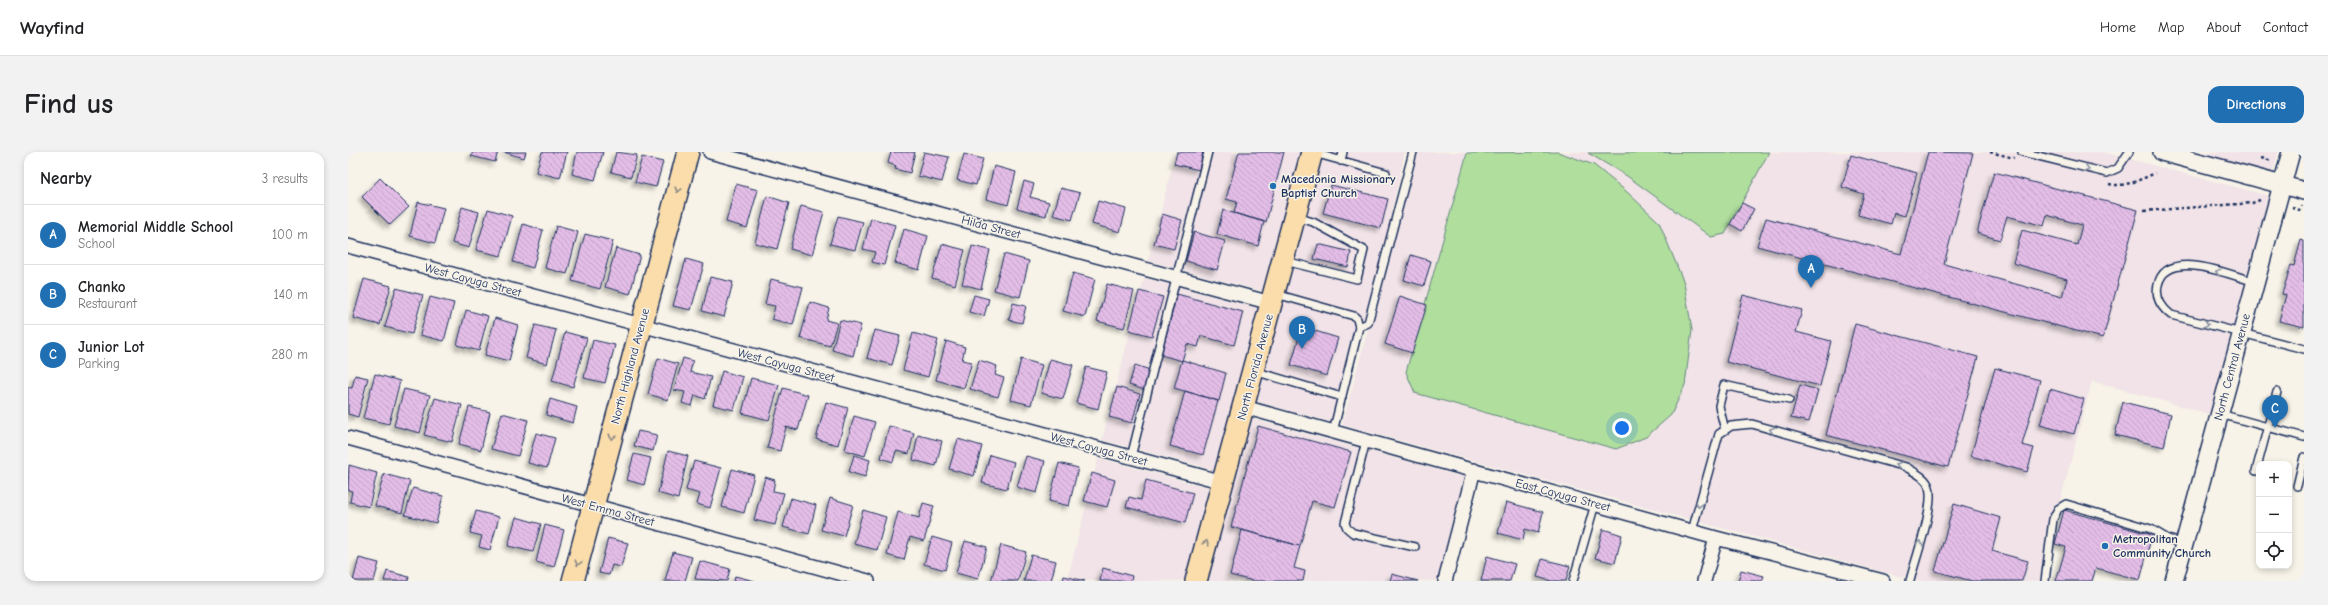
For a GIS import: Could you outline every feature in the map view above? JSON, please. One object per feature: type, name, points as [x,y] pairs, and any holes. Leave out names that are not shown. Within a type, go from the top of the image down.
[{"type":"main road","name":"North Highland Avenue","points":[[573,581],[688,152]]},
{"type":"main road","name":"North Florida Avenue","points":[[1196,581],[1312,152]]},
{"type":"street","name":"Hilda Street","points":[[710,152],[1176,277],[1272,298]]},
{"type":"street","points":[[2162,152],[2304,191]]},
{"type":"street","name":"North Central Avenue","points":[[2174,581],[2291,152]]},
{"type":"street","name":"West Cayuga Street","points":[[348,246],[1223,482]]},
{"type":"street","name":"East Cayuga Street","points":[[1244,408],[1474,470],[1716,538],[1883,581]]},
{"type":"street","name":"West Emma Street","points":[[348,438],[868,581]]},
{"type":"street","points":[[1445,581],[1474,470]]},
{"type":"street","points":[[1704,581],[1716,538]]},
{"type":"lane","points":[[1131,457],[1208,152]]},
{"type":"lane","points":[[1312,152],[1386,173]]},
{"type":"lane","points":[[1341,161],[1344,152]]},
{"type":"lane","points":[[1359,327],[1368,323],[1413,152]]},
{"type":"lane","points":[[2022,152],[2107,173],[2118,168],[2129,152]]},
{"type":"lane","points":[[1283,260],[1358,279],[1364,250],[1313,222],[1295,216]]},
{"type":"lane","points":[[2255,282],[2188,264],[2173,266],[2164,274],[2158,285],[2161,307],[2171,315],[2304,349]]},
{"type":"lane","points":[[1272,298],[1354,316],[1357,319],[1359,327],[1333,432]]},
{"type":"lane","points":[[1254,371],[1342,398]]},
{"type":"lane","points":[[1725,430],[1719,406],[1724,385],[1790,400]]},
{"type":"lane","points":[[2259,461],[2278,392]]},
{"type":"lane","points":[[2219,414],[2304,438]]},
{"type":"lane","points":[[1692,531],[1719,434],[1731,426],[1752,424],[1906,467],[1921,476],[1929,486],[1930,506],[1910,581]]},
{"type":"lane","points":[[1366,441],[1345,523],[1347,528],[1353,533],[1415,547]]},
{"type":"lane","points":[[2297,486],[2304,457]]},
{"type":"lane","points":[[1573,581],[1595,504]]},
{"type":"lane","points":[[2045,581],[2054,519],[2058,509],[2066,504],[2151,529],[2168,539],[2184,544]]},
{"type":"path","points":[[2144,211],[2252,203],[2260,200]]},
{"type":"shaded area","points":[[1176,152],[1304,152],[1266,292],[1148,261]]},
{"type":"shaded area","points":[[1320,152],[1405,152],[1383,250],[1335,423],[1254,401]]},
{"type":"shaded area","points":[[1416,152],[2103,152],[2269,196],[2209,414],[2092,381],[2039,581],[1917,581],[1342,425]]},
{"type":"shaded area","points":[[2197,152],[2278,152],[2273,173]]},
{"type":"shaded area","points":[[1144,278],[1261,309],[1218,471],[1102,440]]},
{"type":"shaded area","points":[[1249,418],[1464,477],[1437,581],[1204,581]]},
{"type":"shaded area","points":[[1098,458],[1213,489],[1187,581],[1067,581]]},
{"type":"green space","points":[[1558,152],[1594,165],[1627,192],[1659,222],[1684,283],[1692,330],[1685,385],[1671,415],[1646,437],[1616,449],[1415,393],[1406,372],[1467,153]]},
{"type":"green space","points":[[1769,152],[1725,234],[1711,237],[1627,176],[1588,153]]},
{"type":"building","points":[[473,152],[498,152],[495,162],[471,156]]},
{"type":"building","points":[[503,152],[526,152],[524,158]]},
{"type":"building","points":[[542,152],[567,152],[560,178],[536,172]]},
{"type":"building","points":[[577,152],[603,152],[595,180],[572,174]]},
{"type":"building","points":[[616,152],[637,155],[631,177],[611,172]]},
{"type":"building","points":[[891,152],[915,152],[910,173],[895,169],[896,166],[888,163]]},
{"type":"building","points":[[924,152],[949,157],[942,182],[918,176]]},
{"type":"building","points":[[1177,152],[1203,152],[1199,170],[1174,164]]},
{"type":"building","points":[[1239,152],[1284,152],[1266,222],[1234,213],[1237,202],[1226,199]]},
{"type":"building","points":[[1928,152],[1973,153],[1944,264],[2062,297],[2067,279],[2013,263],[2022,230],[2077,245],[2082,225],[2047,215],[2044,226],[2007,216],[2000,240],[1977,233],[1994,172],[2138,210],[2103,338],[1757,246],[1766,218],[1901,254]]},
{"type":"building","points":[[964,154],[983,159],[976,185],[957,180]]},
{"type":"building","points":[[1851,155],[1917,173],[1905,216],[1894,213],[1891,224],[1858,215],[1864,194],[1842,187]]},
{"type":"building","points":[[642,157],[663,162],[656,187],[635,182]]},
{"type":"building","points":[[994,166],[1016,172],[1008,205],[986,199]]},
{"type":"building","points":[[380,178],[409,207],[390,225],[362,197]]},
{"type":"building","points":[[1024,181],[1034,184],[1030,197],[1049,202],[1046,216],[1017,208]]},
{"type":"building","points":[[736,184],[758,190],[747,228],[726,222]]},
{"type":"building","points":[[1331,185],[1388,199],[1381,228],[1323,213]]},
{"type":"building","points":[[1061,188],[1080,193],[1072,220],[1053,215]]},
{"type":"building","points":[[767,196],[789,203],[777,249],[755,243]]},
{"type":"building","points":[[1098,201],[1126,209],[1120,232],[1092,224]]},
{"type":"building","points":[[418,202],[444,208],[435,243],[410,236]]},
{"type":"building","points":[[1742,203],[1754,209],[1742,231],[1730,224]]},
{"type":"building","points":[[801,206],[824,212],[812,255],[790,249]]},
{"type":"building","points":[[462,207],[479,212],[469,248],[452,243]]},
{"type":"building","points":[[488,209],[512,216],[501,256],[476,250]]},
{"type":"building","points":[[1223,210],[1264,222],[1258,246],[1217,234]]},
{"type":"building","points":[[1162,214],[1182,220],[1174,249],[1154,244]]},
{"type":"building","points":[[838,216],[863,222],[855,250],[830,244]]},
{"type":"building","points":[[871,218],[895,225],[884,265],[872,262],[875,252],[863,249]]},
{"type":"building","points":[[523,224],[543,230],[533,268],[513,262]]},
{"type":"building","points":[[556,226],[578,232],[567,274],[545,268]]},
{"type":"building","points":[[904,229],[928,236],[919,270],[895,263]]},
{"type":"building","points":[[1194,232],[1225,241],[1217,270],[1186,261]]},
{"type":"building","points":[[585,234],[613,241],[600,289],[572,281]]},
{"type":"building","points":[[2301,240],[2304,241],[2304,327],[2279,321],[2286,295],[2282,294],[2291,265],[2294,266]]},
{"type":"building","points":[[942,244],[965,250],[955,285],[932,278]]},
{"type":"building","points":[[1318,244],[1351,252],[1348,267],[1314,259]]},
{"type":"building","points":[[972,246],[990,250],[981,289],[962,284]]},
{"type":"building","points":[[616,248],[640,255],[630,294],[605,287]]},
{"type":"building","points":[[1004,254],[1029,261],[1020,297],[994,290]]},
{"type":"building","points":[[1411,255],[1431,261],[1424,286],[1404,280]]},
{"type":"building","points":[[686,259],[704,264],[691,310],[673,306]]},
{"type":"building","points":[[1073,273],[1095,279],[1085,317],[1063,311]]},
{"type":"building","points":[[710,277],[733,282],[724,317],[702,311]]},
{"type":"building","points":[[364,279],[391,286],[380,325],[353,318]]},
{"type":"building","points":[[771,279],[803,287],[793,325],[772,319],[775,306],[765,304]]},
{"type":"building","points":[[1107,284],[1134,291],[1124,328],[1097,321]]},
{"type":"building","points":[[396,288],[423,295],[412,334],[385,327]]},
{"type":"building","points":[[1139,291],[1163,297],[1152,336],[1129,330]]},
{"type":"building","points":[[1177,294],[1243,312],[1234,345],[1201,336],[1198,347],[1187,344],[1182,361],[1161,355]]},
{"type":"building","points":[[974,295],[989,299],[984,316],[969,312]]},
{"type":"building","points":[[1743,295],[1802,310],[1796,332],[1831,341],[1820,386],[1726,362]]},
{"type":"building","points":[[1400,296],[1427,305],[1412,353],[1385,344]]},
{"type":"building","points":[[430,297],[454,303],[444,341],[420,335]]},
{"type":"building","points":[[810,302],[829,308],[826,320],[837,323],[830,346],[800,338]]},
{"type":"building","points":[[1013,303],[1026,306],[1022,323],[1009,320]]},
{"type":"building","points":[[466,310],[488,316],[479,351],[457,345]]},
{"type":"building","points":[[495,318],[518,325],[509,361],[485,355]]},
{"type":"building","points":[[840,320],[861,325],[853,356],[832,350]]},
{"type":"building","points":[[1855,324],[1978,357],[1948,467],[1826,435]]},
{"type":"building","points":[[535,325],[556,330],[547,364],[526,358]]},
{"type":"building","points":[[1302,327],[1338,338],[1327,376],[1291,365]]},
{"type":"building","points":[[875,330],[900,336],[892,365],[867,358]]},
{"type":"building","points":[[565,332],[587,338],[573,387],[552,381]]},
{"type":"building","points":[[913,333],[938,340],[928,377],[903,370]]},
{"type":"building","points":[[593,340],[615,345],[605,383],[584,378]]},
{"type":"building","points":[[946,341],[965,347],[962,360],[972,362],[964,388],[936,380]]},
{"type":"building","points":[[658,358],[678,364],[668,400],[648,394]]},
{"type":"building","points":[[683,358],[693,361],[690,372],[711,377],[705,399],[695,395],[692,406],[682,403],[685,392],[674,390]]},
{"type":"building","points":[[1021,359],[1042,365],[1031,405],[1011,400]]},
{"type":"building","points":[[1050,359],[1073,365],[1063,399],[1041,393]]},
{"type":"building","points":[[979,360],[997,366],[995,375],[1004,378],[998,397],[970,389]]},
{"type":"building","points":[[1182,360],[1226,373],[1219,401],[1174,388]]},
{"type":"building","points":[[1135,365],[1150,370],[1145,390],[1129,385]]},
{"type":"building","points":[[1086,367],[1107,372],[1098,409],[1076,403]]},
{"type":"building","points":[[1995,368],[2040,380],[2022,445],[2034,448],[2027,472],[1971,456]]},
{"type":"building","points":[[722,371],[743,377],[734,410],[713,405]]},
{"type":"building","points":[[375,374],[400,381],[389,424],[363,418]]},
{"type":"building","points":[[355,375],[368,378],[358,417],[348,414],[348,387],[352,388]]},
{"type":"building","points":[[751,378],[779,385],[769,420],[742,413]]},
{"type":"building","points":[[1800,385],[1818,390],[1809,422],[1791,418]]},
{"type":"building","points":[[1117,387],[1140,394],[1132,423],[1109,417]]},
{"type":"building","points":[[783,388],[808,395],[798,430],[786,427],[780,451],[767,448]]},
{"type":"building","points":[[404,389],[430,395],[420,433],[394,426]]},
{"type":"building","points":[[2050,389],[2084,399],[2074,434],[2040,425]]},
{"type":"building","points":[[1185,391],[1218,401],[1203,455],[1170,446]]},
{"type":"building","points":[[435,398],[462,405],[452,442],[424,435]]},
{"type":"building","points":[[550,399],[577,407],[573,423],[546,415]]},
{"type":"building","points":[[826,402],[848,408],[838,445],[816,439]]},
{"type":"building","points":[[2123,402],[2171,414],[2164,447],[2115,435]]},
{"type":"building","points":[[469,407],[490,412],[481,450],[459,444]]},
{"type":"building","points":[[502,413],[528,420],[518,456],[491,449]]},
{"type":"building","points":[[854,416],[875,422],[865,456],[845,450]]},
{"type":"building","points":[[889,426],[914,433],[909,454],[896,451],[893,462],[881,458]]},
{"type":"building","points":[[1258,426],[1351,452],[1335,507],[1312,501],[1300,546],[1231,527]]},
{"type":"building","points":[[638,431],[657,435],[653,451],[634,446]]},
{"type":"building","points":[[536,433],[555,438],[547,468],[528,463]]},
{"type":"building","points":[[918,435],[942,441],[936,466],[913,460]]},
{"type":"building","points":[[958,439],[982,446],[974,476],[949,469]]},
{"type":"building","points":[[668,451],[688,456],[678,499],[658,493]]},
{"type":"building","points":[[634,454],[651,458],[644,485],[627,480]]},
{"type":"building","points":[[854,455],[870,460],[865,477],[849,472]]},
{"type":"building","points":[[990,455],[1014,462],[1007,489],[982,483]]},
{"type":"building","points":[[1026,456],[1045,461],[1037,493],[1017,487]]},
{"type":"building","points":[[694,461],[721,468],[710,508],[697,504],[700,494],[686,490]]},
{"type":"building","points":[[1059,463],[1078,468],[1069,506],[1049,501]]},
{"type":"building","points":[[349,465],[377,473],[369,507],[350,502],[352,491],[348,490]]},
{"type":"building","points":[[732,469],[754,475],[744,513],[722,507]]},
{"type":"building","points":[[1092,473],[1115,480],[1107,507],[1084,501]]},
{"type":"building","points":[[384,474],[410,481],[402,513],[375,506]]},
{"type":"building","points":[[765,477],[775,480],[773,491],[784,493],[775,525],[754,520]]},
{"type":"building","points":[[1146,480],[1193,493],[1185,523],[1126,507],[1129,497],[1141,500]]},
{"type":"building","points":[[413,488],[443,496],[436,523],[405,515]]},
{"type":"building","points":[[791,498],[816,505],[809,534],[783,527]]},
{"type":"building","points":[[830,498],[853,505],[844,536],[821,530]]},
{"type":"building","points":[[1506,502],[1543,512],[1538,533],[1525,529],[1523,540],[1498,533]]},
{"type":"building","points":[[923,503],[934,506],[924,541],[910,537],[904,560],[887,555],[898,512],[919,518]]},
{"type":"building","points":[[1954,504],[2001,518],[1992,551],[2028,561],[2022,581],[1972,581],[1935,571]]},
{"type":"building","points":[[863,510],[886,517],[877,550],[854,544]]},
{"type":"building","name":"Metropolitan Community Church","points":[[2064,510],[2152,535],[2140,580],[2096,568],[2092,581],[2056,581],[2066,547],[2055,544]]},
{"type":"building","points":[[476,511],[499,517],[490,550],[479,547],[482,536],[470,533]]},
{"type":"building","points":[[516,517],[541,524],[533,552],[508,546]]},
{"type":"building","points":[[545,525],[564,530],[554,567],[536,562]]},
{"type":"building","points":[[1603,529],[1622,535],[1615,563],[1595,558]]},
{"type":"building","points":[[1242,530],[1300,546],[1294,568],[1305,571],[1303,581],[1253,581],[1230,575]]},
{"type":"building","points":[[932,537],[952,543],[945,570],[924,564]]},
{"type":"building","points":[[608,538],[628,543],[621,567],[612,565],[609,575],[599,573]]},
{"type":"building","points":[[965,541],[987,547],[978,579],[956,573]]},
{"type":"building","points":[[1001,545],[1026,552],[1018,581],[991,581]]},
{"type":"building","points":[[673,552],[692,557],[685,581],[665,581]]},
{"type":"building","points":[[1031,555],[1056,561],[1051,581],[1024,581]]},
{"type":"building","points":[[1487,556],[1515,564],[1510,581],[1481,581]]},
{"type":"building","points":[[359,558],[379,563],[374,581],[353,581]]},
{"type":"building","points":[[1542,559],[1570,566],[1566,581],[1551,581],[1537,577]]},
{"type":"building","points":[[700,561],[730,569],[727,581],[695,579]]},
{"type":"building","points":[[1103,568],[1132,576],[1131,581],[1100,581]]},
{"type":"building","points":[[1741,570],[1764,576],[1762,581],[1738,581]]},
{"type":"building","points":[[387,571],[409,577],[408,581],[384,581]]},
{"type":"building","points":[[1392,574],[1418,581],[1390,581]]},
{"type":"building","points":[[735,576],[755,581],[734,581]]},
{"type":"building","points":[[1064,576],[1085,581],[1063,581]]},
{"type":"place","name":"Macedonia Missionary Baptist Church","points":[[1273,186]]},
{"type":"place","name":"Memorial Middle School","points":[[1811,288]]},
{"type":"place","name":"Chanko","points":[[1302,349]]},
{"type":"place","name":"Junior Lot","points":[[2275,428]]},
{"type":"place","name":"Metropolitan Community Church","points":[[2105,546]]}]
